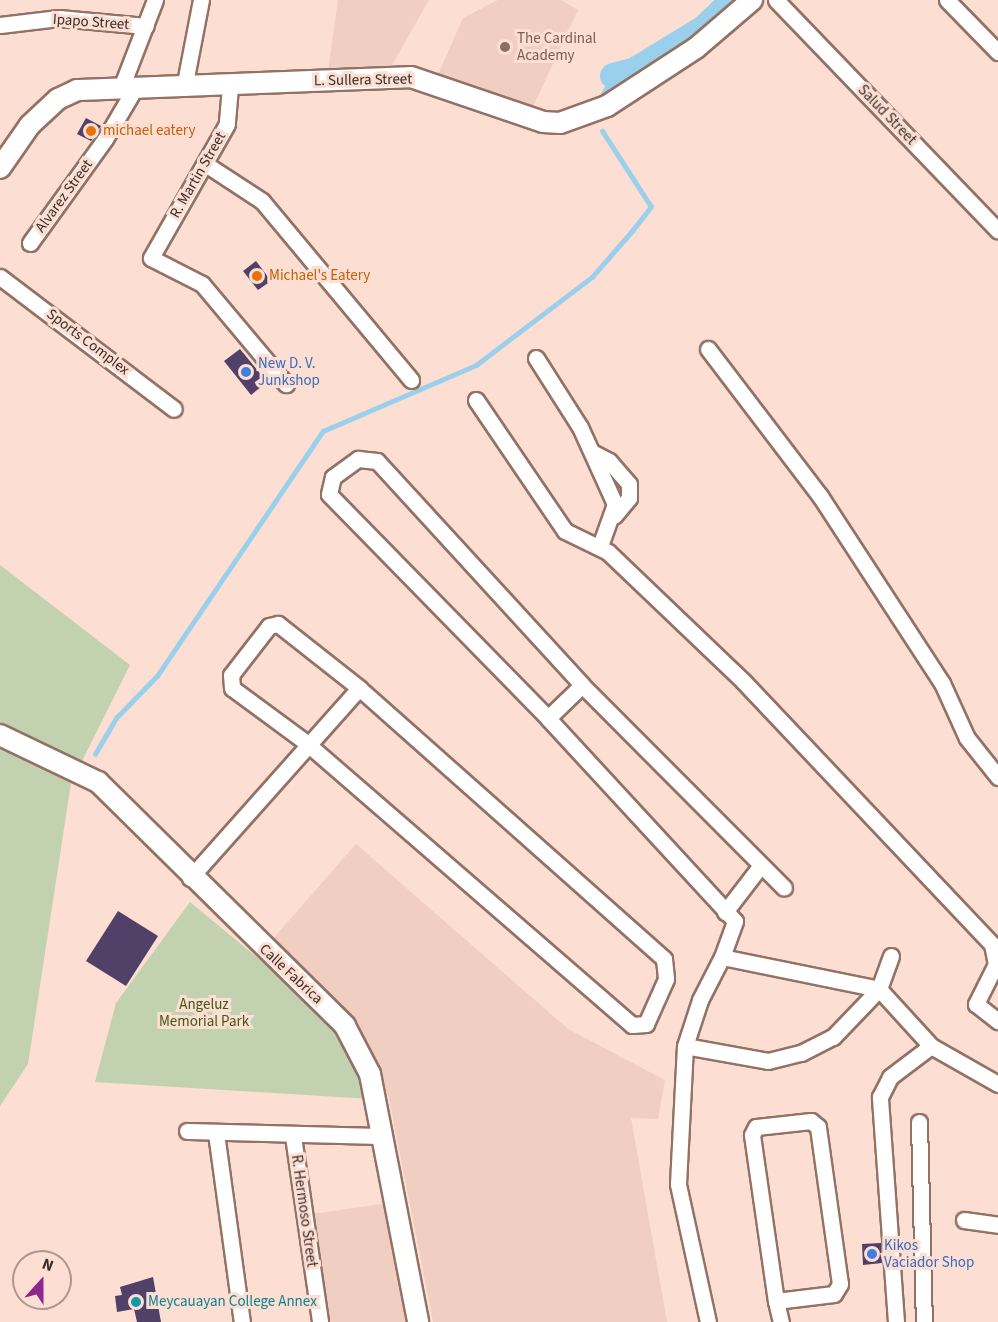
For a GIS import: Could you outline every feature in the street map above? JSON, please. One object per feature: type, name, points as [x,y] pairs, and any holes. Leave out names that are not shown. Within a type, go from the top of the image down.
[{"type":"street","name":"Ipapo Street","points":[[128,88],[155,0]]},
{"type":"street","points":[[184,88],[201,0]]},
{"type":"street","name":"L. Sullera Street","points":[[0,168],[30,125],[58,99],[76,90],[230,87],[411,77],[543,122],[560,123],[617,99],[696,48],[752,0]]},
{"type":"street","name":"Salud Street","points":[[776,0],[998,231]]},
{"type":"street","points":[[947,0],[998,52]]},
{"type":"street","name":"Ipapo Street","points":[[0,26],[59,18],[146,26]]},
{"type":"street","name":"R. Martin Street","points":[[230,87],[226,124],[207,165],[151,258],[202,284],[286,384]]},
{"type":"street","name":"Alvarez Street","points":[[30,243],[105,139],[128,88]]},
{"type":"street","points":[[207,165],[262,201],[411,380]]},
{"type":"street","name":"Sports Complex","points":[[0,277],[174,409]]},
{"type":"street","points":[[708,349],[820,496],[942,683],[968,738],[998,777]]},
{"type":"street","points":[[536,358],[592,452],[615,504],[614,516],[600,546]]},
{"type":"street","points":[[476,400],[565,531],[600,546],[743,681],[992,944],[996,964],[976,1004],[980,1011],[998,1021]]},
{"type":"street","points":[[708,1322],[678,1185],[685,1046],[700,1000],[722,957],[735,921],[548,718],[329,494],[333,477],[358,459],[377,461],[582,685],[784,888]]},
{"type":"street","points":[[269,626],[288,628],[359,688],[664,959],[666,979],[646,1024],[632,1025],[308,744],[230,682],[269,626]]},
{"type":"street","points":[[548,718],[582,685]]},
{"type":"street","points":[[190,878],[359,688]]},
{"type":"street","name":"Calle Fabrica","points":[[0,735],[90,776],[190,878],[345,1026],[370,1074],[418,1322]]},
{"type":"street","points":[[725,912],[761,865]]},
{"type":"street","points":[[685,1046],[768,1061],[801,1053],[833,1037],[879,989],[891,956]]},
{"type":"street","points":[[722,957],[879,989],[931,1046],[998,1084]]},
{"type":"street","points":[[896,1322],[880,1097],[890,1077],[931,1046]]},
{"type":"street","points":[[776,1301],[834,1294],[840,1284],[818,1127],[811,1121],[753,1131],[776,1301],[781,1322]]},
{"type":"street","points":[[920,1122],[924,1322]]},
{"type":"street","points":[[187,1131],[293,1136],[381,1136]]},
{"type":"street","points":[[216,1133],[243,1322]]},
{"type":"street","name":"R. Hermoso Street","points":[[293,1136],[320,1322]]},
{"type":"street","points":[[964,1220],[998,1225]]},
{"type":"shaded area","points":[[338,0],[429,0],[388,72],[327,79]]},
{"type":"shaded area","name":"The Cardinal Academy","points":[[498,0],[561,0],[578,10],[530,113],[437,77],[463,18]]},
{"type":"shaded area","points":[[356,844],[568,1029],[665,1080],[658,1119],[631,1118],[667,1322],[433,1322],[389,1098],[357,1027],[271,941]]},
{"type":"shaded area","points":[[387,1203],[410,1322],[330,1322],[313,1214]]},
{"type":"green space","points":[[0,565],[130,665],[82,761],[0,723]]},
{"type":"green space","points":[[0,748],[71,783],[28,1064],[0,1106]]},
{"type":"green space","name":"Angeluz Memorial Park","points":[[190,902],[322,1011],[357,1059],[370,1099],[95,1082],[116,1003]]},
{"type":"building","name":"michael eatery","points":[[86,118],[101,126],[91,141],[77,134]]},
{"type":"building","name":"Michael's Eatery","points":[[256,261],[271,281],[258,290],[243,271]]},
{"type":"building","name":"New D. V. Junkshop","points":[[240,349],[267,382],[251,395],[224,361]]},
{"type":"building","points":[[118,911],[158,936],[126,986],[86,961]]},
{"type":"building","name":"Kikos Vaciador Shop","points":[[881,1243],[882,1263],[863,1265],[862,1244]]},
{"type":"building","name":"Meycauayan College Annex","points":[[153,1277],[161,1322],[137,1322],[134,1309],[117,1312],[115,1296],[122,1295],[120,1287]]},
{"type":"waterway","points":[[613,76],[635,70],[704,28],[733,0]]},
{"type":"waterway","points":[[603,94],[613,76]]},
{"type":"waterway","points":[[95,754],[116,718],[157,676],[323,431],[476,365],[592,277],[632,231],[651,207],[602,131]]},
{"type":"place","name":"The Cardinal Academy","points":[[505,47]]},
{"type":"place","name":"michael eatery","points":[[91,131]]},
{"type":"place","name":"Michael's Eatery","points":[[257,276]]},
{"type":"place","name":"New D. V. Junkshop","points":[[246,372]]},
{"type":"place","name":"Kikos Vaciador Shop","points":[[872,1254]]},
{"type":"place","name":"Meycauayan College Annex","points":[[136,1302]]}]
